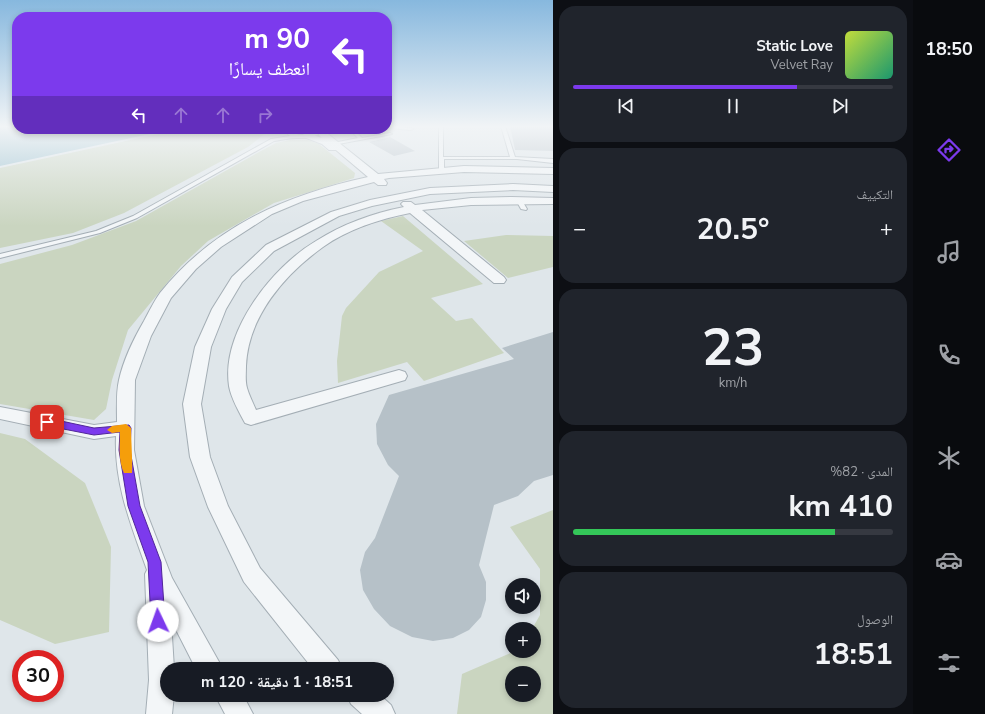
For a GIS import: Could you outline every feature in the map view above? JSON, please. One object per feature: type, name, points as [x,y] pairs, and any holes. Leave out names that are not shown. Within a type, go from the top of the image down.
[{"type":"street","points":[[347,159],[364,173],[376,178]]},
{"type":"street","points":[[353,159],[498,280]]},
{"type":"street","points":[[206,662],[162,583],[134,506],[125,450],[127,380],[143,336],[165,296],[191,266],[217,244],[268,212],[299,199],[376,178],[441,164],[553,171]]},
{"type":"street","points":[[323,662],[252,575],[218,507],[200,457],[192,404],[203,347],[219,309],[237,280],[270,248],[301,230],[335,214],[370,202],[430,191],[474,188],[553,189]]},
{"type":"street","points":[[399,376],[252,418],[238,386],[239,346],[248,321],[267,292],[298,258],[360,223],[412,208],[447,203],[521,204],[553,201]]},
{"type":"street","points":[[0,413],[94,432],[126,428]]},
{"type":"street","points":[[155,562],[162,680],[159,714]]},
{"type":"street","points":[[232,702],[240,714]]},
{"type":"street","points":[[368,702],[382,714]]},
{"type":"lane","points":[[0,255],[98,232],[135,218],[239,159]]},
{"type":"lane","points":[[441,159],[441,164],[497,159]]},
{"type":"lane","points":[[531,159],[553,161]]},
{"type":"green space","points":[[41,159],[225,159],[124,213],[73,233],[0,248],[0,168]]},
{"type":"green space","points":[[246,159],[338,159],[355,173],[354,178],[274,203],[208,241],[181,266],[128,330],[112,380],[106,409],[94,420],[0,404],[0,264],[72,245],[136,221]]},
{"type":"green space","points":[[403,216],[483,284],[431,298],[456,321],[472,318],[504,353],[424,381],[407,362],[338,383],[337,361],[342,316],[346,308],[379,272],[423,251],[381,221]]},
{"type":"green space","points":[[506,235],[553,236],[553,267],[508,278],[464,241]]},
{"type":"green space","points":[[0,433],[25,439],[85,483],[111,547],[109,632],[55,644],[0,620]]},
{"type":"green space","points":[[553,510],[553,714],[457,714],[462,674],[505,655],[505,658],[541,658],[541,622],[536,622],[541,614],[540,569],[510,527]]},
{"type":"water","points":[[0,159],[31,159],[0,166]]},
{"type":"building","points":[[553,332],[553,475],[534,481],[518,496],[494,505],[479,565],[486,582],[486,600],[481,617],[469,630],[453,638],[433,641],[412,637],[390,626],[374,609],[363,590],[360,570],[365,552],[375,538],[399,476],[388,465],[377,444],[376,424],[389,395],[514,359],[502,348]]},
{"type":"slow traffic","points":[[112,430],[126,428],[125,450],[128,470]]},
{"type":"route","points":[[47,422],[94,432],[126,428],[125,450],[134,506],[155,562],[158,621]]}]
